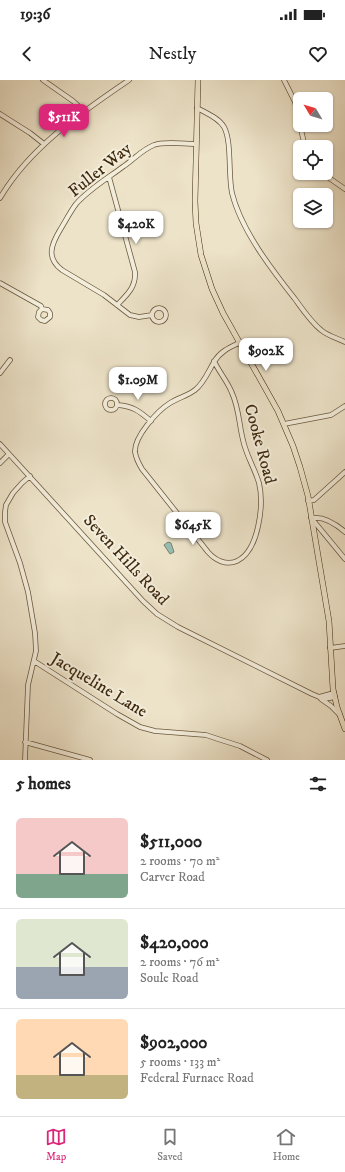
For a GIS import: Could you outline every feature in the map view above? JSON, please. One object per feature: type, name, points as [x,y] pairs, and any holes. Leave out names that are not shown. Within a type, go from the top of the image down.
[{"type":"main road","points":[[198,80],[196,223],[201,255],[212,289],[239,343],[284,424],[300,467],[312,518],[329,621],[334,695],[345,729]]},
{"type":"street","points":[[43,80],[73,101],[85,112]]},
{"type":"street","points":[[0,198],[21,168],[44,144],[128,80]]},
{"type":"street","points":[[284,80],[293,98]]},
{"type":"street","points":[[197,108],[214,118],[224,127],[228,138],[231,185],[241,219],[257,246],[286,287],[320,330],[345,342]]},
{"type":"street","points":[[0,114],[30,133],[44,144]]},
{"type":"street","name":"Fuller Way","points":[[152,315],[141,317],[128,314],[98,291],[59,268],[52,258],[51,251],[54,240],[76,204],[109,177],[154,145],[196,144]]},
{"type":"street","points":[[109,177],[135,272],[135,279],[130,291],[117,305]]},
{"type":"street","points":[[332,180],[345,189]]},
{"type":"street","points":[[0,283],[41,306],[42,309]]},
{"type":"street","name":"Cooke Road","points":[[214,361],[227,381],[235,400],[243,441],[260,491],[260,513],[256,535],[248,551],[239,560],[225,563],[211,555],[142,469],[136,459],[136,447],[138,440],[151,421],[168,404],[198,388],[206,377],[214,361],[225,349],[239,343]]},
{"type":"street","points":[[0,373],[10,360]]},
{"type":"street","points":[[117,405],[133,408],[151,421]]},
{"type":"street","points":[[284,424],[332,415],[345,406]]},
{"type":"street","name":"Seven Hills Road","points":[[0,444],[157,614],[178,627],[319,697],[324,698],[334,695]]},
{"type":"street","points":[[0,463],[10,454]]},
{"type":"street","points":[[308,501],[314,500],[345,472]]},
{"type":"street","points":[[25,760],[28,685],[36,651],[36,633],[24,575],[5,516],[6,505],[22,483],[30,476]]},
{"type":"street","points":[[312,518],[317,517],[326,520],[345,532]]},
{"type":"street","points":[[312,518],[345,559]]},
{"type":"street","points":[[330,648],[345,646]]},
{"type":"street","name":"Jacqueline Lane","points":[[34,661],[140,727],[160,731],[206,735],[240,746],[266,760]]},
{"type":"street","points":[[319,697],[340,715]]},
{"type":"street","points":[[25,742],[90,760]]},
{"type":"water","points":[[168,542],[171,543],[174,552],[170,554],[164,545]]}]
